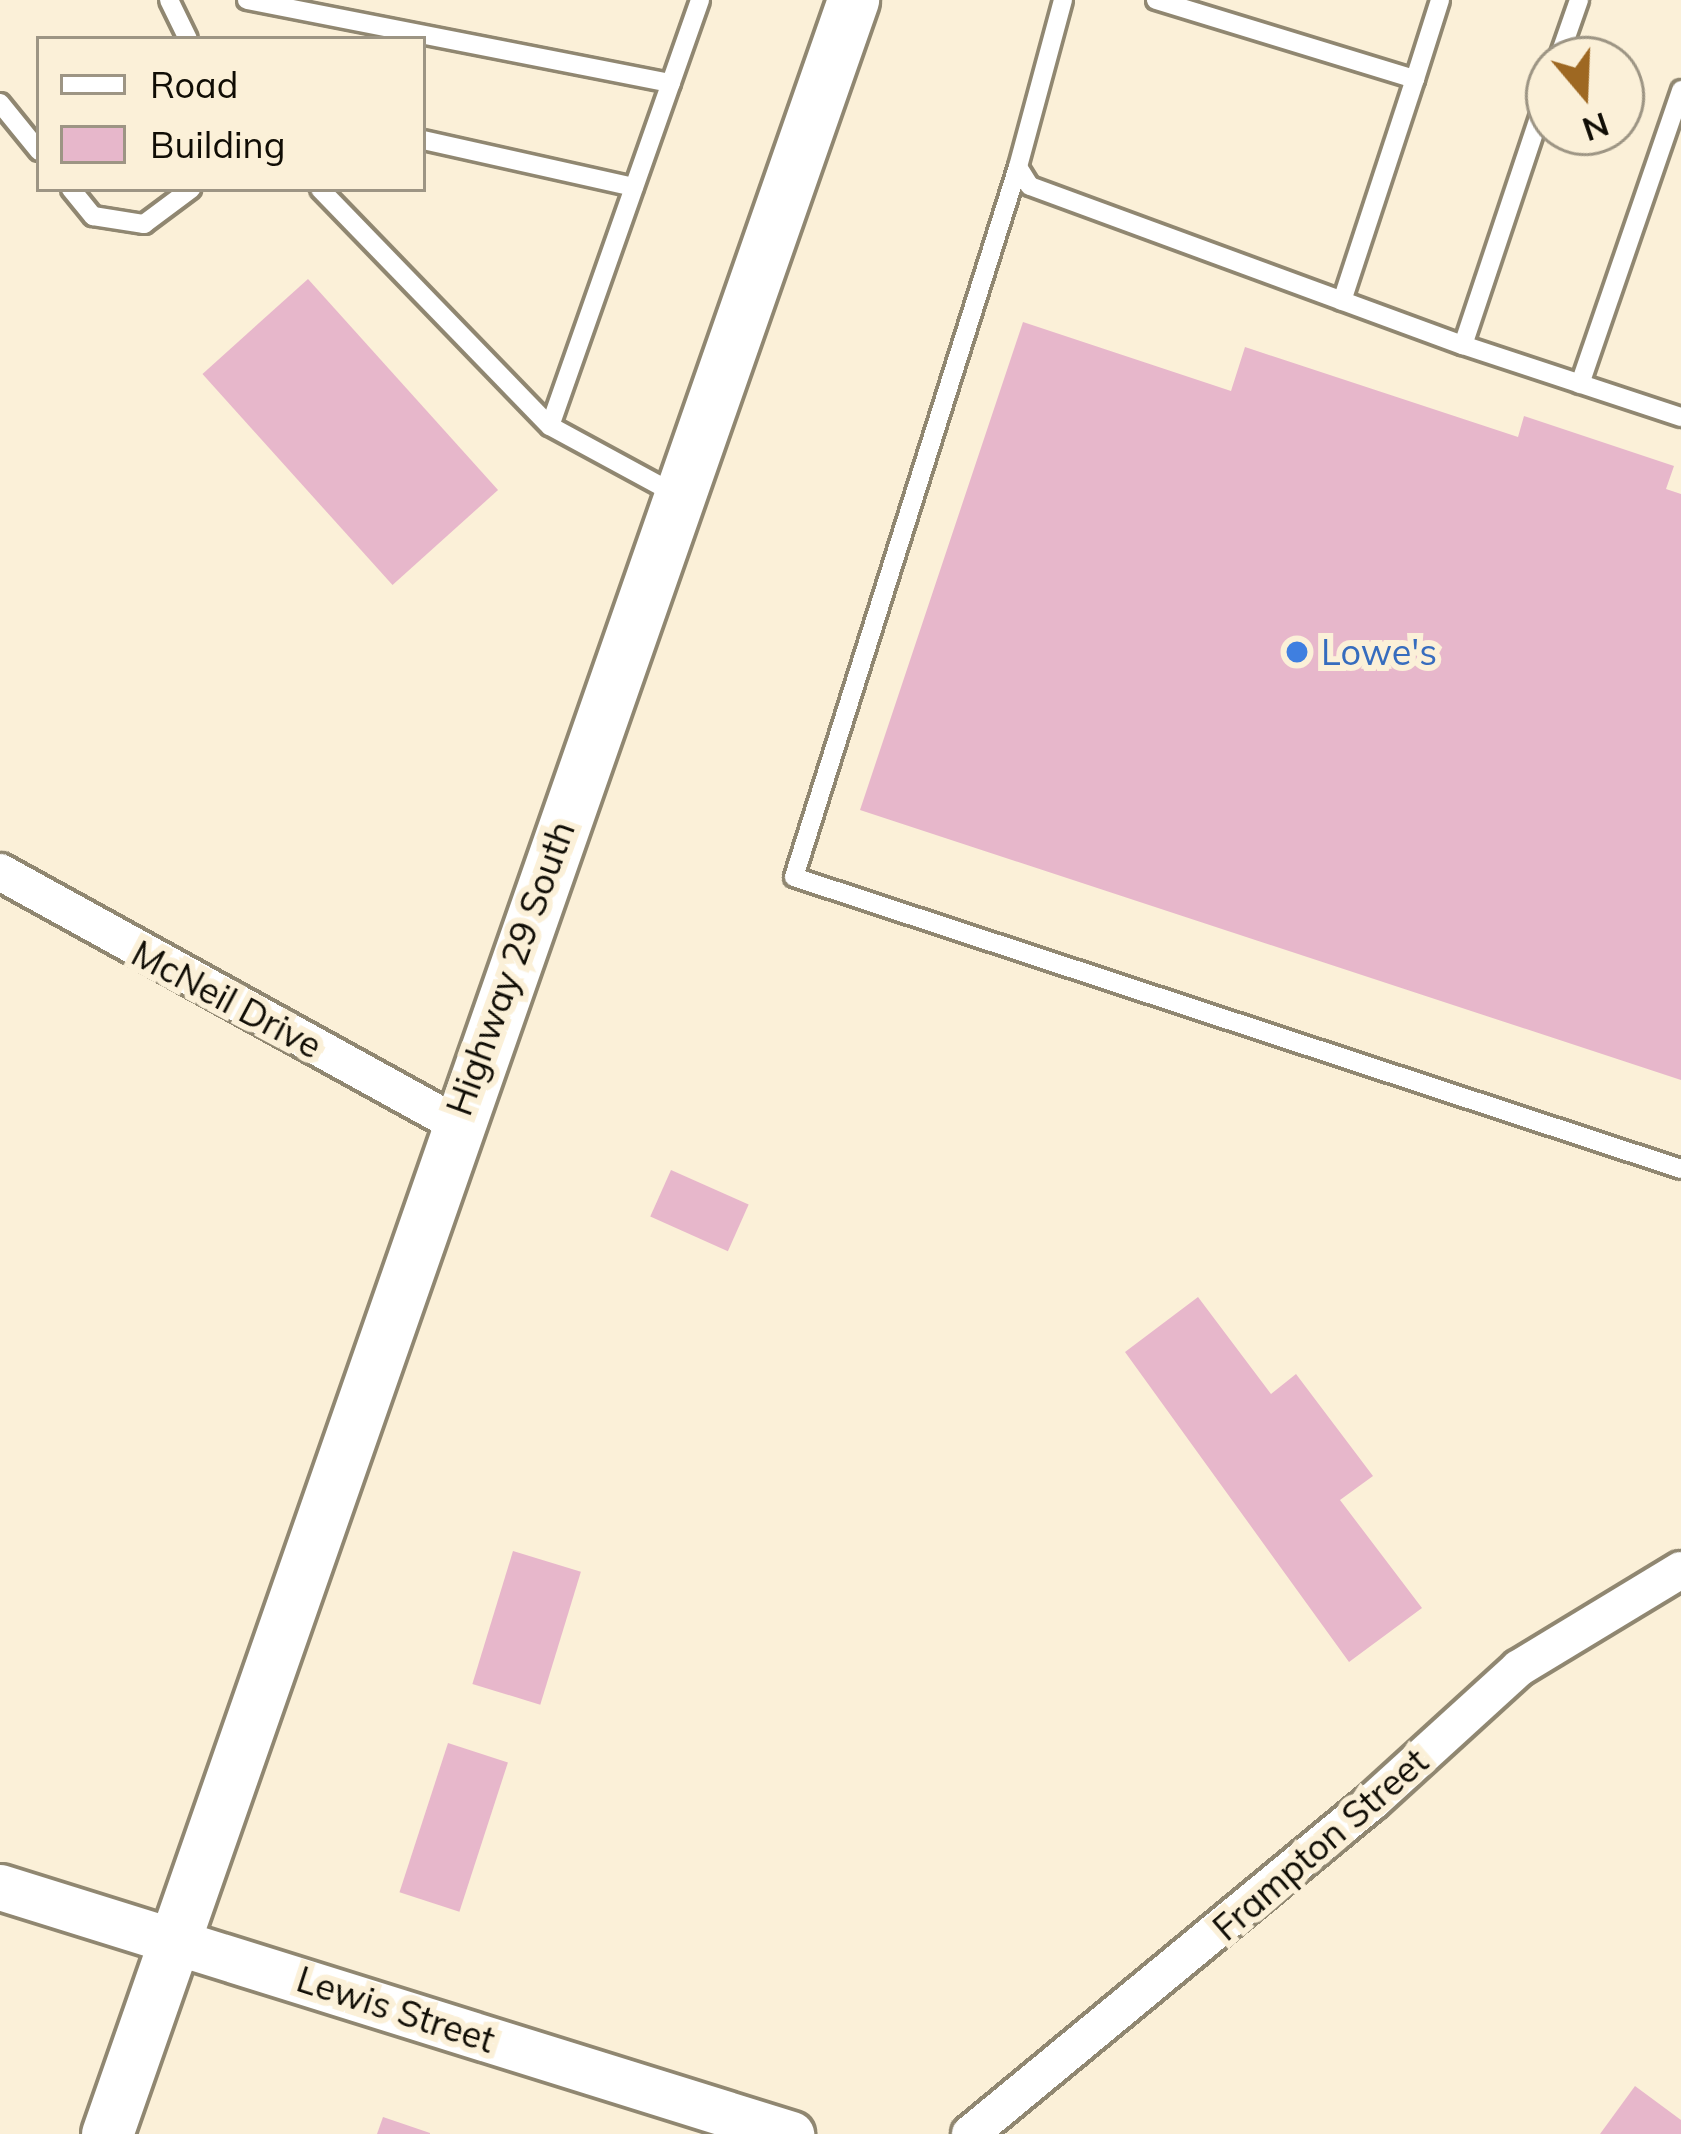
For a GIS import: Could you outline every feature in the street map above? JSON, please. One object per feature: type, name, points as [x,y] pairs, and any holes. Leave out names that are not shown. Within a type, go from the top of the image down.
[{"type":"main road","name":"Highway 29 South","points":[[107,2134],[455,1123],[853,0]]},
{"type":"street","name":"McNeil Drive","points":[[0,872],[455,1123]]},
{"type":"street","name":"Frampton Street","points":[[970,2134],[1355,1816],[1519,1669],[1681,1570]]},
{"type":"street","name":"Lewis Street","points":[[0,1886],[791,2134]]},
{"type":"lane","points":[[169,0],[187,36]]},
{"type":"lane","points":[[247,0],[671,83]]},
{"type":"lane","points":[[550,426],[700,0]]},
{"type":"lane","points":[[1063,0],[1018,167],[794,878],[1681,1169]]},
{"type":"lane","points":[[1156,0],[1223,10],[1415,80]]},
{"type":"lane","points":[[1342,301],[1440,0]]},
{"type":"lane","points":[[1566,36],[1579,0]]},
{"type":"lane","points":[[1580,384],[1681,90]]},
{"type":"lane","points":[[0,103],[36,147]]},
{"type":"lane","points":[[426,141],[634,188]]},
{"type":"lane","points":[[1463,345],[1526,156]]},
{"type":"lane","points":[[1018,167],[1030,187],[1463,345],[1681,418]]},
{"type":"lane","points":[[73,192],[93,216],[144,224],[186,192]]},
{"type":"lane","points":[[323,192],[550,426],[678,496]]},
{"type":"building","points":[[308,279],[498,490],[393,585],[202,374]]},
{"type":"building","name":"Lowe's","points":[[1023,322],[1231,391],[1245,347],[1518,437],[1524,416],[1674,466],[1666,489],[1681,494],[1681,1080],[860,810]]},
{"type":"building","points":[[671,1170],[749,1205],[728,1251],[650,1217]]},
{"type":"building","points":[[1198,1297],[1271,1394],[1296,1374],[1373,1476],[1340,1500],[1422,1608],[1349,1662],[1125,1352]]},
{"type":"building","points":[[513,1551],[581,1572],[540,1705],[472,1684]]},
{"type":"building","points":[[448,1743],[508,1762],[459,1912],[399,1892]]},
{"type":"building","points":[[1635,2086],[1681,2120],[1681,2134],[1600,2134]]},
{"type":"building","points":[[383,2117],[430,2133],[430,2134],[377,2134]]},
{"type":"place","name":"Lowe's","points":[[1297,652]]}]
